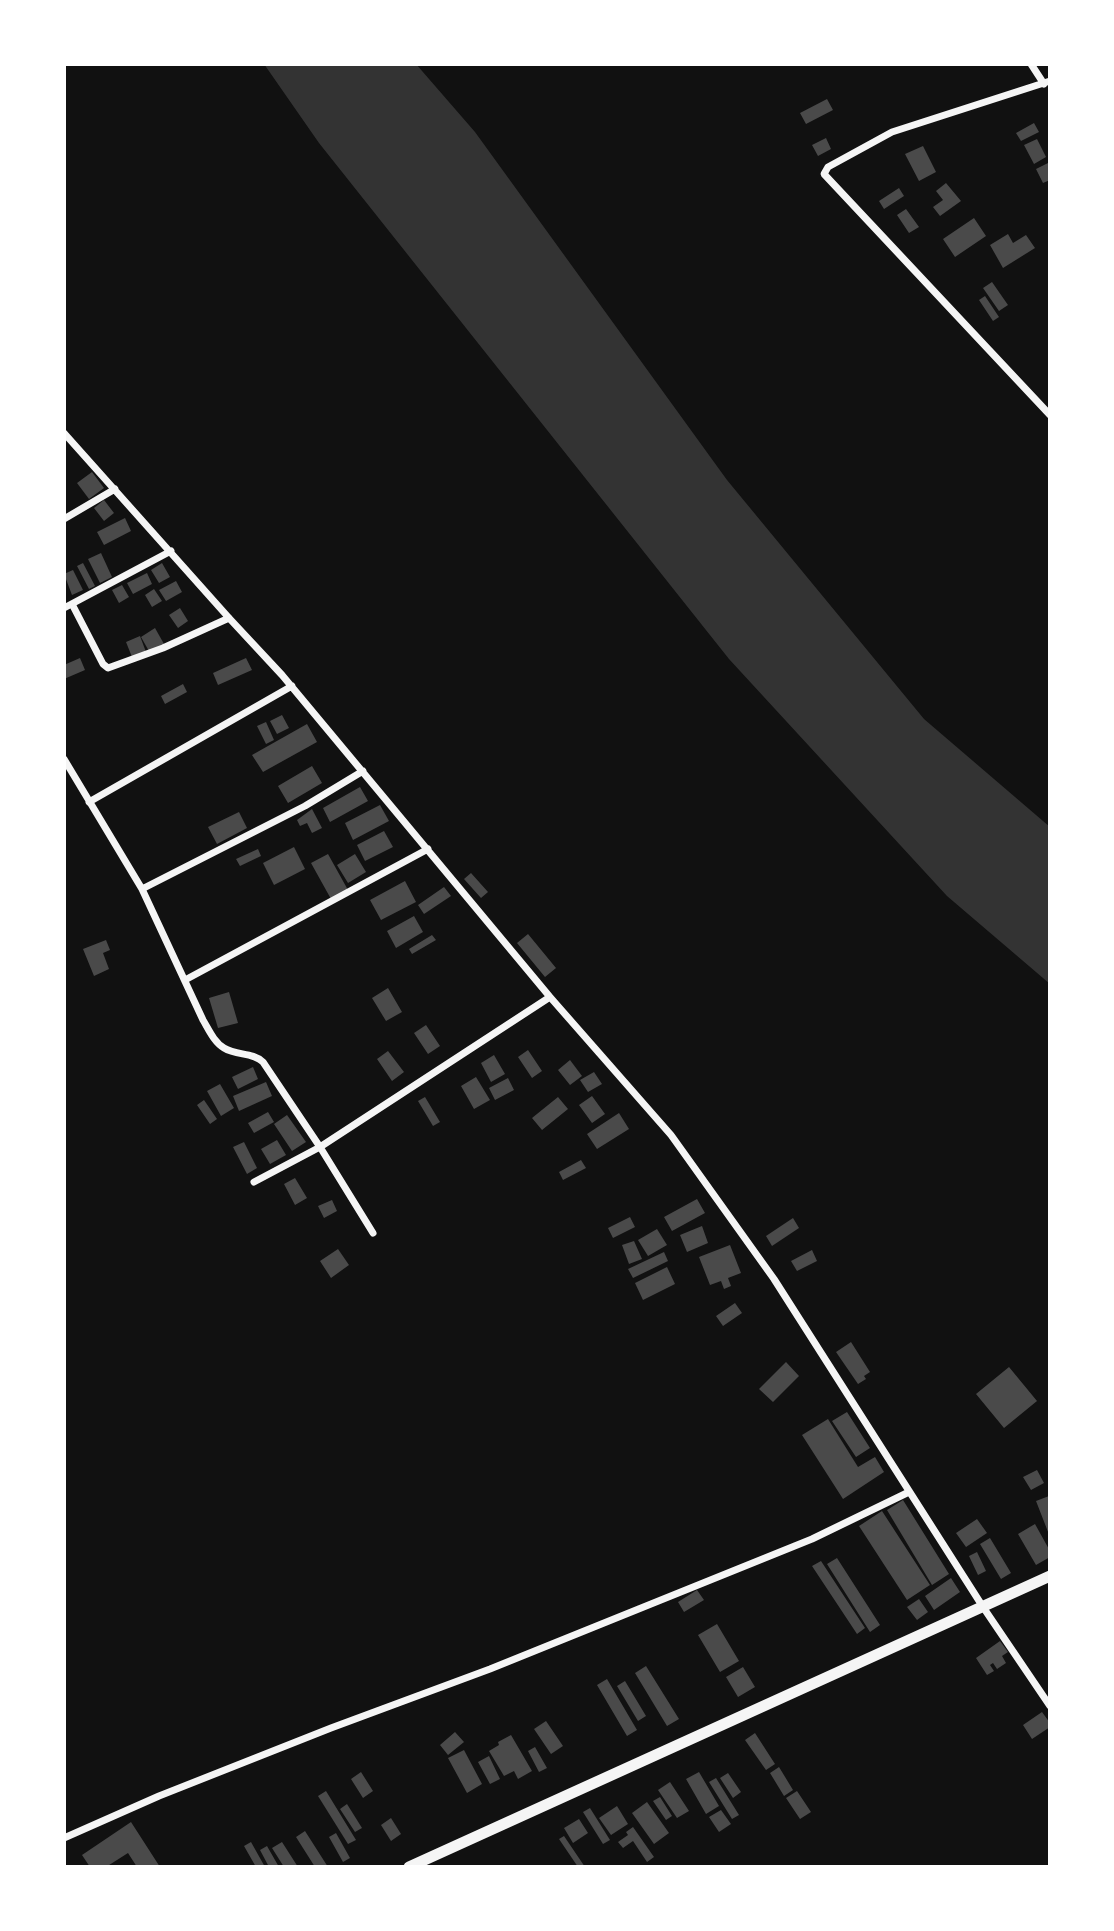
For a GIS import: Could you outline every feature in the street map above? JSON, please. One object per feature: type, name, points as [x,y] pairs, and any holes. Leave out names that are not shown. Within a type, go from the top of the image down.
[{"type":"main road","points":[[409,1867],[1050,1576]]},
{"type":"street","points":[[1031,64],[1047,83],[892,132],[828,167],[824,174],[1050,415]]},
{"type":"street","points":[[64,433],[292,686],[550,997],[671,1135],[774,1279],[983,1607],[1050,1706]]},
{"type":"street","points":[[64,519],[115,489]]},
{"type":"street","points":[[64,608],[171,551]]},
{"type":"street","points":[[72,604],[108,668],[163,648],[229,618]]},
{"type":"street","points":[[89,802],[292,686]]},
{"type":"street","points":[[64,759],[142,889],[203,1020],[220,1046],[257,1056],[263,1062],[373,1233]]},
{"type":"street","points":[[142,889],[305,806],[363,771]]},
{"type":"street","points":[[185,980],[428,849]]},
{"type":"street","points":[[254,1182],[320,1147],[550,997]]},
{"type":"street","points":[[64,1838],[173,1791],[490,1669],[812,1539],[909,1492]]},
{"type":"shaded area","points":[[264,64],[416,64],[475,132],[727,480],[924,719],[1050,827],[1050,984],[947,896],[729,659],[319,143]]},
{"type":"building","points":[[827,99],[833,110],[806,124],[800,113]]},
{"type":"building","points":[[1034,123],[1039,132],[1021,141],[1016,133]]},
{"type":"building","points":[[826,138],[831,149],[818,156],[812,145]]},
{"type":"building","points":[[1037,139],[1046,157],[1034,164],[1024,145]]},
{"type":"building","points":[[923,146],[936,172],[919,181],[905,154]]},
{"type":"building","points":[[1050,162],[1050,180],[1043,183],[1036,169]]},
{"type":"building","points":[[946,183],[961,201],[940,216],[933,207],[943,200],[936,191]]},
{"type":"building","points":[[899,188],[904,196],[884,209],[879,201]]},
{"type":"building","points":[[906,209],[919,227],[909,233],[897,215]]},
{"type":"building","points":[[974,218],[986,236],[955,257],[943,239]]},
{"type":"building","points":[[1008,234],[1013,243],[1026,235],[1035,248],[1003,268],[990,245]]},
{"type":"building","points":[[992,282],[1008,305],[999,311],[983,288]]},
{"type":"building","points":[[985,296],[999,317],[993,321],[979,300]]},
{"type":"building","points":[[92,472],[104,488],[89,499],[77,483]]},
{"type":"building","points":[[104,500],[114,513],[104,521],[94,508]]},
{"type":"building","points":[[125,518],[131,531],[104,545],[97,532]]},
{"type":"building","points":[[101,553],[112,577],[100,583],[88,559]]},
{"type":"building","points":[[83,563],[95,586],[89,589],[77,566]]},
{"type":"building","points":[[162,563],[170,577],[159,583],[151,570]]},
{"type":"building","points":[[73,570],[83,590],[72,595],[64,574]]},
{"type":"building","points":[[147,573],[152,584],[133,594],[127,583]]},
{"type":"building","points":[[176,581],[182,592],[166,601],[159,590]]},
{"type":"building","points":[[122,585],[129,597],[119,603],[112,590]]},
{"type":"building","points":[[154,589],[162,601],[152,607],[145,595]]},
{"type":"building","points":[[180,608],[188,621],[178,628],[169,615]]},
{"type":"building","points":[[155,628],[164,644],[150,653],[141,637]]},
{"type":"building","points":[[140,636],[146,652],[132,657],[126,642]]},
{"type":"building","points":[[80,658],[85,670],[64,679],[64,665]]},
{"type":"building","points":[[246,658],[252,670],[218,685],[213,673]]},
{"type":"building","points":[[183,684],[187,692],[165,704],[161,696]]},
{"type":"building","points":[[282,715],[289,728],[277,734],[270,721]]},
{"type":"building","points":[[266,722],[274,740],[266,744],[257,726]]},
{"type":"building","points":[[307,724],[317,742],[263,772],[252,755]]},
{"type":"building","points":[[312,766],[322,783],[288,803],[278,786]]},
{"type":"building","points":[[360,787],[368,801],[330,822],[323,808]]},
{"type":"building","points":[[380,805],[389,821],[353,840],[345,823]]},
{"type":"building","points":[[312,809],[322,828],[312,833],[307,823],[300,826],[297,820]]},
{"type":"building","points":[[239,812],[247,828],[217,844],[208,827]]},
{"type":"building","points":[[384,831],[393,847],[365,861],[357,845]]},
{"type":"building","points":[[294,847],[305,869],[274,885],[263,863]]},
{"type":"building","points":[[258,849],[261,856],[240,866],[236,859]]},
{"type":"building","points":[[328,854],[348,890],[331,899],[311,863]]},
{"type":"building","points":[[355,854],[366,872],[348,883],[337,865]]},
{"type":"building","points":[[471,873],[488,892],[481,898],[464,879]]},
{"type":"building","points":[[405,881],[416,902],[381,920],[370,900]]},
{"type":"building","points":[[444,887],[451,896],[424,914],[418,905]]},
{"type":"building","points":[[414,916],[423,932],[396,948],[387,931]]},
{"type":"building","points":[[528,934],[556,968],[545,977],[517,943]]},
{"type":"building","points":[[432,935],[436,940],[412,954],[409,949]]},
{"type":"building","points":[[106,940],[110,950],[103,953],[109,969],[94,976],[83,949]]},
{"type":"building","points":[[388,988],[402,1012],[386,1021],[372,998]]},
{"type":"building","points":[[229,992],[238,1023],[218,1028],[209,998]]},
{"type":"building","points":[[426,1025],[440,1046],[428,1054],[414,1033]]},
{"type":"building","points":[[528,1050],[542,1071],[532,1078],[518,1057]]},
{"type":"building","points":[[388,1051],[404,1072],[392,1081],[377,1059]]},
{"type":"building","points":[[494,1055],[505,1074],[491,1082],[481,1063]]},
{"type":"building","points":[[570,1060],[582,1076],[570,1085],[558,1070]]},
{"type":"building","points":[[253,1067],[258,1079],[238,1089],[232,1077]]},
{"type":"building","points":[[594,1072],[602,1084],[588,1092],[580,1080]]},
{"type":"building","points":[[476,1077],[490,1100],[474,1109],[461,1086]]},
{"type":"building","points":[[508,1078],[514,1090],[495,1100],[489,1088]]},
{"type":"building","points":[[266,1082],[272,1096],[239,1111],[233,1096]]},
{"type":"building","points":[[220,1084],[234,1108],[221,1116],[207,1091]]},
{"type":"building","points":[[592,1096],[605,1114],[592,1123],[579,1105]]},
{"type":"building","points":[[425,1097],[440,1122],[433,1126],[418,1101]]},
{"type":"building","points":[[558,1097],[568,1109],[542,1130],[532,1118]]},
{"type":"building","points":[[204,1100],[217,1119],[210,1124],[197,1105]]},
{"type":"building","points":[[268,1112],[274,1122],[254,1133],[248,1123]]},
{"type":"building","points":[[619,1113],[629,1129],[597,1149],[587,1134]]},
{"type":"building","points":[[287,1115],[306,1142],[292,1151],[274,1124]]},
{"type":"building","points":[[277,1140],[286,1155],[270,1164],[261,1149]]},
{"type":"building","points":[[244,1142],[257,1168],[247,1174],[233,1147]]},
{"type":"building","points":[[581,1160],[586,1168],[563,1180],[559,1172]]},
{"type":"building","points":[[295,1178],[307,1198],[295,1205],[284,1184]]},
{"type":"building","points":[[697,1199],[705,1213],[672,1231],[664,1217]]},
{"type":"building","points":[[332,1200],[337,1211],[324,1218],[318,1206]]},
{"type":"building","points":[[630,1217],[635,1227],[613,1238],[608,1228]]},
{"type":"building","points":[[793,1218],[799,1228],[772,1246],[766,1236]]},
{"type":"building","points":[[702,1226],[708,1243],[687,1252],[680,1235]]},
{"type":"building","points":[[657,1229],[667,1245],[648,1256],[638,1240]]},
{"type":"building","points":[[634,1241],[642,1259],[629,1264],[622,1245]]},
{"type":"building","points":[[730,1245],[741,1273],[728,1278],[731,1286],[724,1289],[721,1281],[710,1285],[699,1257]]},
{"type":"building","points":[[338,1249],[349,1265],[331,1278],[320,1261]]},
{"type":"building","points":[[812,1250],[817,1261],[797,1271],[791,1261]]},
{"type":"building","points":[[664,1252],[668,1261],[633,1278],[628,1269]]},
{"type":"building","points":[[667,1267],[675,1284],[643,1300],[635,1283]]},
{"type":"building","points":[[735,1303],[742,1313],[723,1326],[716,1316]]},
{"type":"building","points":[[851,1342],[870,1372],[858,1384],[836,1352]]},
{"type":"building","points":[[786,1362],[799,1376],[773,1402],[759,1389]]},
{"type":"building","points":[[1009,1367],[1037,1401],[1004,1428],[976,1394]]},
{"type":"building","points":[[847,1412],[870,1448],[856,1457],[832,1421]]},
{"type":"building","points":[[828,1419],[858,1467],[875,1457],[884,1472],[843,1499],[802,1435]]},
{"type":"building","points":[[1037,1470],[1044,1483],[1031,1490],[1023,1477]]},
{"type":"building","points":[[1049,1496],[1050,1499],[1050,1537],[1036,1501]]},
{"type":"building","points":[[903,1500],[949,1574],[932,1585],[887,1510]]},
{"type":"building","points":[[882,1511],[930,1585],[907,1600],[859,1526]]},
{"type":"building","points":[[977,1519],[987,1533],[966,1547],[956,1533]]},
{"type":"building","points":[[1035,1524],[1050,1551],[1050,1557],[1036,1565],[1018,1534]]},
{"type":"building","points":[[990,1538],[1011,1573],[1001,1579],[980,1544]]},
{"type":"building","points":[[977,1552],[986,1571],[978,1575],[969,1556]]},
{"type":"building","points":[[837,1558],[880,1625],[870,1632],[827,1564]]},
{"type":"building","points":[[821,1561],[865,1628],[857,1634],[812,1566]]},
{"type":"building","points":[[951,1578],[960,1592],[934,1610],[925,1596]]},
{"type":"building","points":[[697,1590],[704,1600],[684,1612],[678,1602]]},
{"type":"building","points":[[919,1599],[928,1612],[917,1620],[907,1607]]},
{"type":"building","points":[[717,1624],[739,1661],[720,1672],[698,1635]]},
{"type":"building","points":[[1000,1641],[1008,1652],[1002,1656],[1006,1663],[997,1669],[993,1663],[990,1665],[994,1671],[987,1675],[976,1658]]},
{"type":"building","points":[[646,1666],[679,1719],[667,1726],[635,1673]]},
{"type":"building","points":[[743,1667],[755,1687],[738,1697],[726,1677]]},
{"type":"building","points":[[607,1679],[637,1730],[627,1736],[597,1685]]},
{"type":"building","points":[[625,1681],[646,1716],[638,1721],[617,1686]]},
{"type":"building","points":[[1042,1712],[1050,1727],[1032,1739],[1023,1725]]},
{"type":"building","points":[[546,1721],[563,1746],[551,1754],[534,1729]]},
{"type":"building","points":[[455,1732],[464,1742],[448,1755],[440,1745]]},
{"type":"building","points":[[755,1733],[775,1764],[766,1770],[745,1740]]},
{"type":"building","points":[[511,1735],[532,1771],[518,1779],[514,1771],[504,1776],[489,1751]]},
{"type":"building","points":[[535,1747],[547,1768],[539,1772],[528,1751]]},
{"type":"building","points":[[464,1750],[482,1784],[467,1793],[448,1758]]},
{"type":"building","points":[[489,1756],[500,1779],[490,1784],[478,1762]]},
{"type":"building","points":[[779,1767],[793,1790],[784,1796],[770,1773]]},
{"type":"building","points":[[361,1772],[373,1791],[363,1798],[351,1779]]},
{"type":"building","points":[[699,1772],[719,1806],[706,1814],[686,1779]]},
{"type":"building","points":[[728,1773],[741,1792],[733,1798],[720,1778]]},
{"type":"building","points":[[716,1778],[739,1815],[732,1819],[709,1782]]},
{"type":"building","points":[[670,1782],[689,1811],[677,1818],[658,1790]]},
{"type":"building","points":[[326,1791],[356,1840],[348,1844],[318,1796]]},
{"type":"building","points":[[797,1791],[811,1812],[800,1819],[786,1798]]},
{"type":"building","points":[[660,1797],[672,1816],[666,1820],[653,1801]]},
{"type":"building","points":[[647,1802],[669,1833],[654,1844],[632,1813]]},
{"type":"building","points":[[347,1804],[362,1828],[355,1832],[340,1809]]},
{"type":"building","points":[[617,1806],[628,1824],[611,1835],[599,1818]]},
{"type":"building","points":[[590,1808],[610,1840],[603,1844],[583,1812]]},
{"type":"building","points":[[721,1810],[731,1824],[719,1832],[709,1817]]},
{"type":"building","points":[[391,1818],[401,1834],[391,1841],[381,1825]]},
{"type":"building","points":[[579,1819],[588,1833],[573,1843],[564,1828]]},
{"type":"building","points":[[131,1822],[160,1867],[137,1867],[128,1853],[106,1867],[90,1867],[82,1855]]},
{"type":"building","points":[[633,1827],[654,1857],[647,1862],[633,1841],[623,1848],[618,1842]]},
{"type":"building","points":[[305,1831],[328,1867],[315,1867],[296,1837]]},
{"type":"building","points":[[336,1833],[350,1858],[343,1862],[329,1837]]},
{"type":"building","points":[[564,1836],[585,1867],[578,1867],[559,1839]]},
{"type":"building","points":[[251,1842],[265,1867],[256,1867],[244,1846]]},
{"type":"building","points":[[282,1842],[298,1867],[284,1867],[272,1848]]},
{"type":"building","points":[[267,1846],[279,1867],[269,1867],[260,1850]]}]
